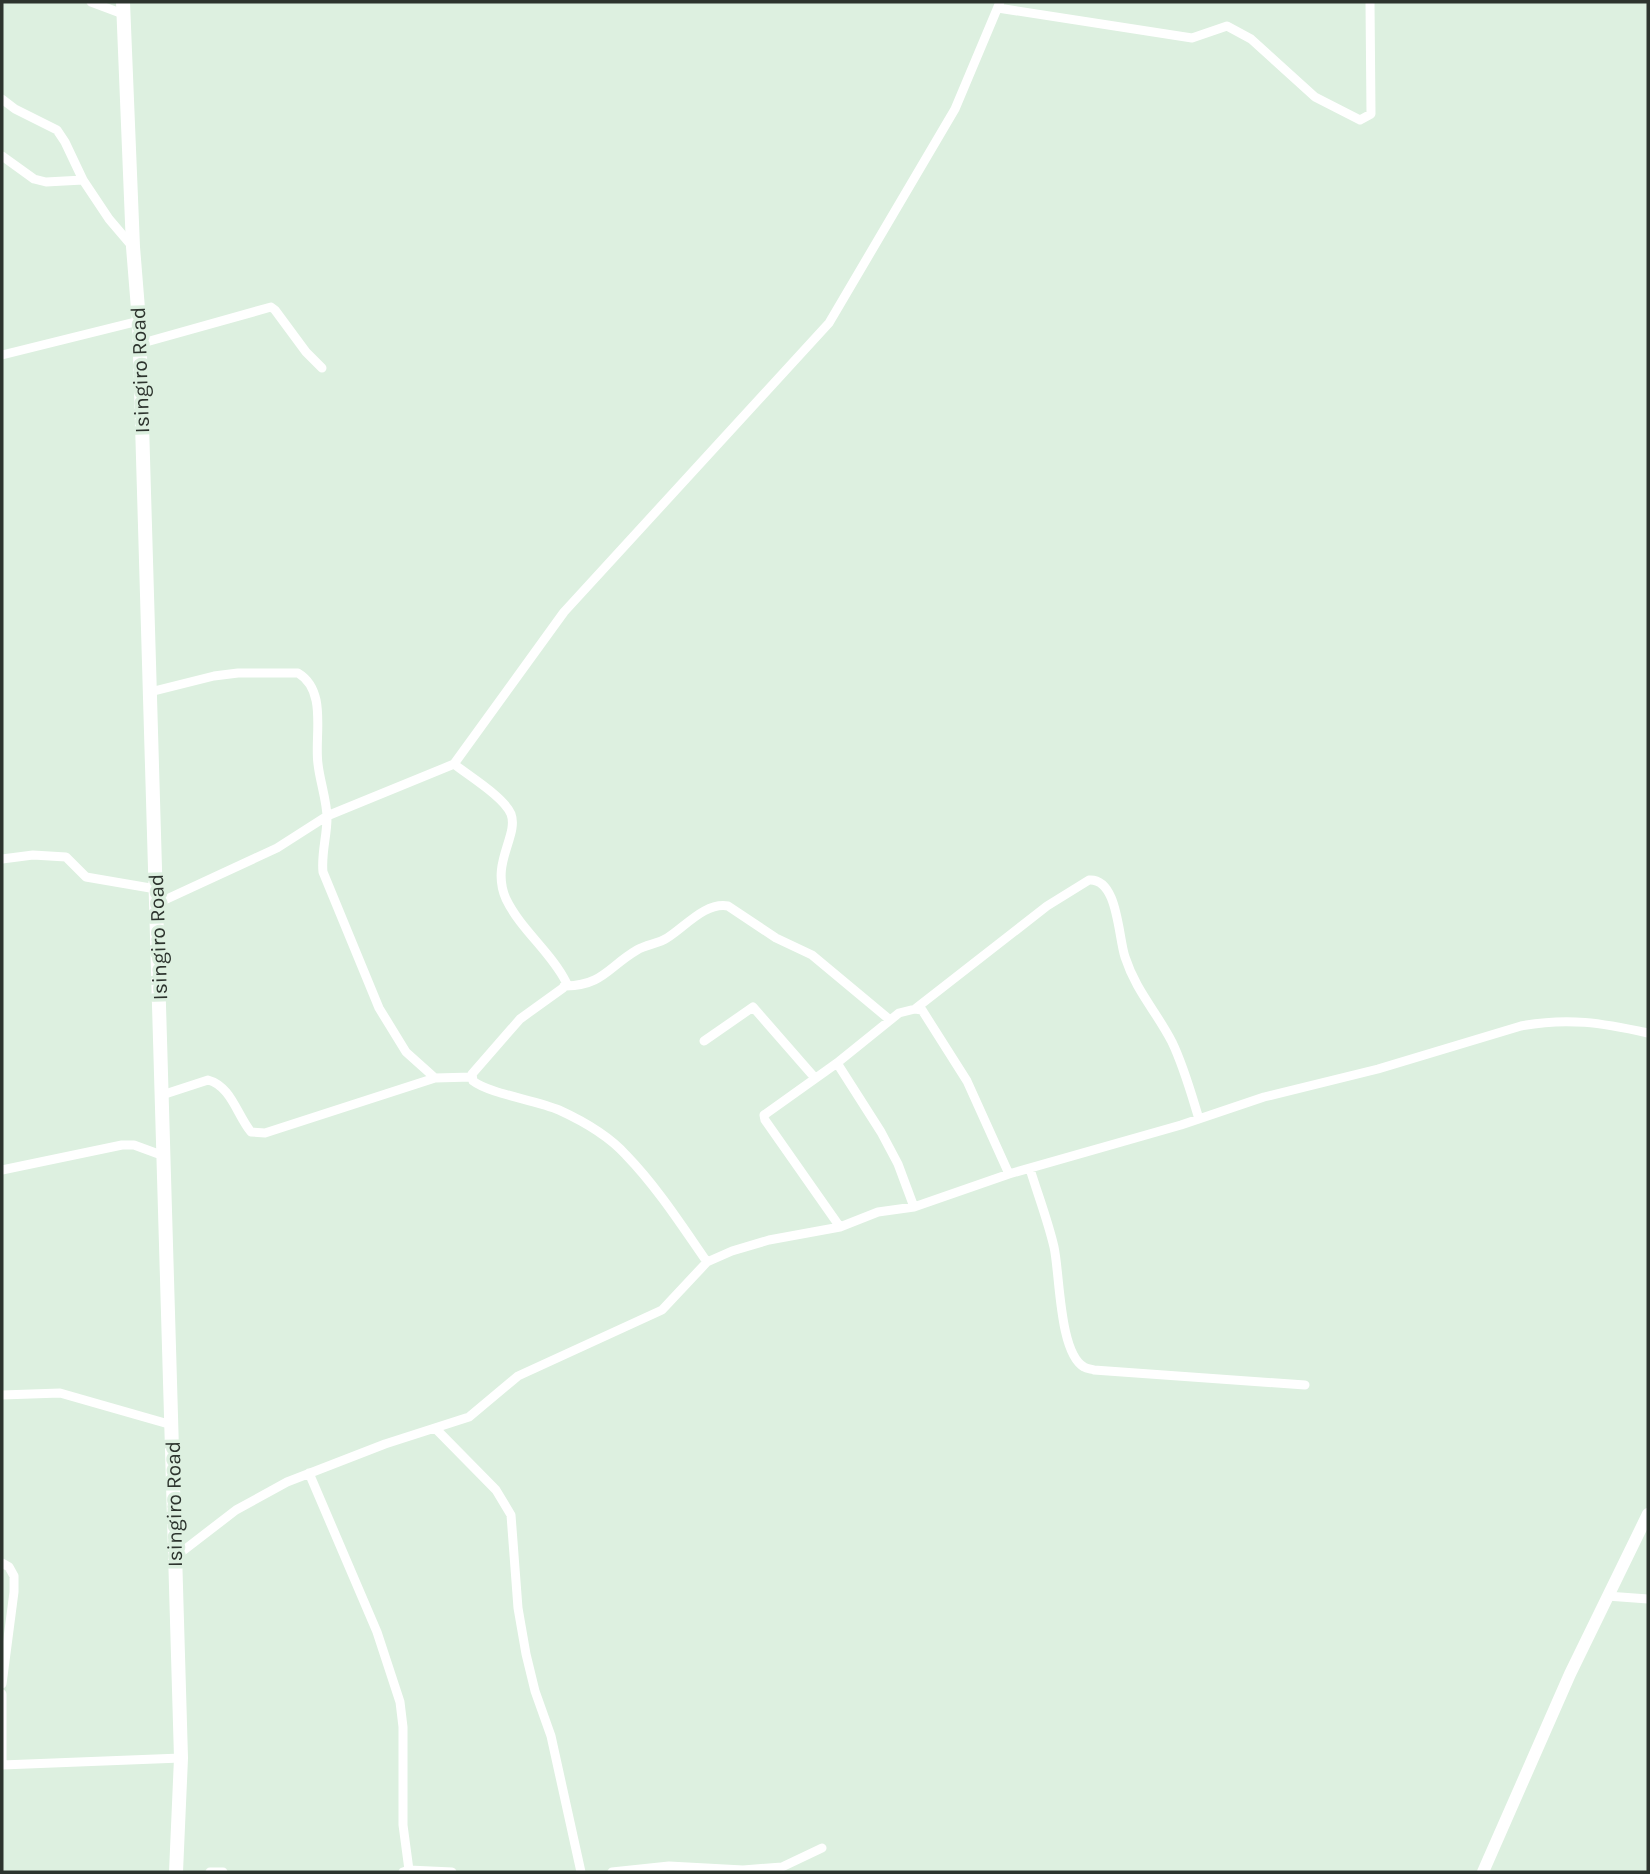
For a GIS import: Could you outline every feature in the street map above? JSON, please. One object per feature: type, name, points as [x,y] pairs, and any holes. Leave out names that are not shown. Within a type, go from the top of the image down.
[{"type":"main road","name":"Isingiro Road","points":[[123,8],[133,247],[139,321],[172,1425],[181,1758],[176,1872]]},
{"type":"main road","points":[[1483,1872],[1570,1674],[1648,1514]]},
{"type":"street","points":[[92,2],[123,8]]},
{"type":"street","points":[[156,904],[277,848],[327,816],[454,764],[564,612],[829,323],[955,109],[999,5],[1192,38],[1227,26],[1251,39],[1315,97],[1360,120],[1371,114],[1370,2]]},
{"type":"street","points":[[2,99],[15,109],[57,130],[83,180],[109,219],[133,247]]},
{"type":"street","points":[[2,156],[34,179],[46,182],[83,180]]},
{"type":"street","points":[[139,344],[271,307],[322,368]]},
{"type":"street","points":[[2,355],[139,321]]},
{"type":"street","points":[[150,692],[214,676],[239,673],[298,673],[307,678],[316,700],[317,760],[327,816],[321,860],[323,872],[379,1008],[406,1052],[435,1078]]},
{"type":"street","points":[[454,764],[502,801],[510,813],[512,822],[502,860],[500,882],[516,915],[565,979],[566,986]]},
{"type":"street","points":[[2,859],[33,855],[66,857],[86,877],[156,889]]},
{"type":"street","points":[[915,1009],[1047,906],[1079,884],[1097,880],[1105,885],[1111,897],[1120,944],[1133,981],[1180,1059],[1199,1119]]},
{"type":"street","points":[[472,1077],[520,1019],[566,986],[594,982],[635,951],[668,938],[683,925],[720,904],[728,906],[776,938],[812,955],[890,1020]]},
{"type":"street","points":[[704,1041],[753,1007],[815,1078]]},
{"type":"street","points":[[840,1227],[764,1118],[767,1112],[837,1063],[899,1013],[922,1010],[967,1081],[1009,1174]]},
{"type":"street","points":[[175,1557],[236,1510],[267,1492],[309,1473],[469,1417],[518,1376],[662,1310],[707,1262],[732,1251],[769,1240],[840,1227],[878,1212],[914,1207],[1009,1174],[1199,1119],[1274,1094],[1378,1069],[1488,1035],[1545,1021],[1589,1021],[1648,1033]]},
{"type":"street","points":[[837,1063],[881,1132],[898,1164],[914,1207]]},
{"type":"street","points":[[162,1094],[208,1080],[216,1082],[233,1101],[251,1132],[265,1133],[435,1078],[472,1077],[478,1084],[486,1087],[544,1103],[578,1119],[606,1137],[626,1154],[707,1262]]},
{"type":"street","points":[[2,1170],[122,1145],[134,1145],[164,1156]]},
{"type":"street","points":[[1030,1169],[1057,1261],[1063,1323],[1077,1361],[1084,1367],[1094,1370],[1305,1385]]},
{"type":"street","points":[[2,1395],[60,1393],[172,1425]]},
{"type":"street","points":[[435,1428],[496,1490],[511,1515],[518,1608],[526,1654],[551,1736],[581,1872]]},
{"type":"street","points":[[309,1473],[377,1632],[400,1702],[403,1727],[406,1871],[452,1872]]},
{"type":"street","points":[[2,1563],[9,1567],[14,1577],[14,1592],[2,1684]]},
{"type":"street","points":[[1608,1596],[1632,1600],[1648,1599]]},
{"type":"street","points":[[2,1694],[2,1765],[181,1758]]},
{"type":"street","points":[[612,1872],[669,1866],[743,1870],[782,1867],[822,1847]]},
{"type":"street","points":[[210,1872],[223,1872]]}]
